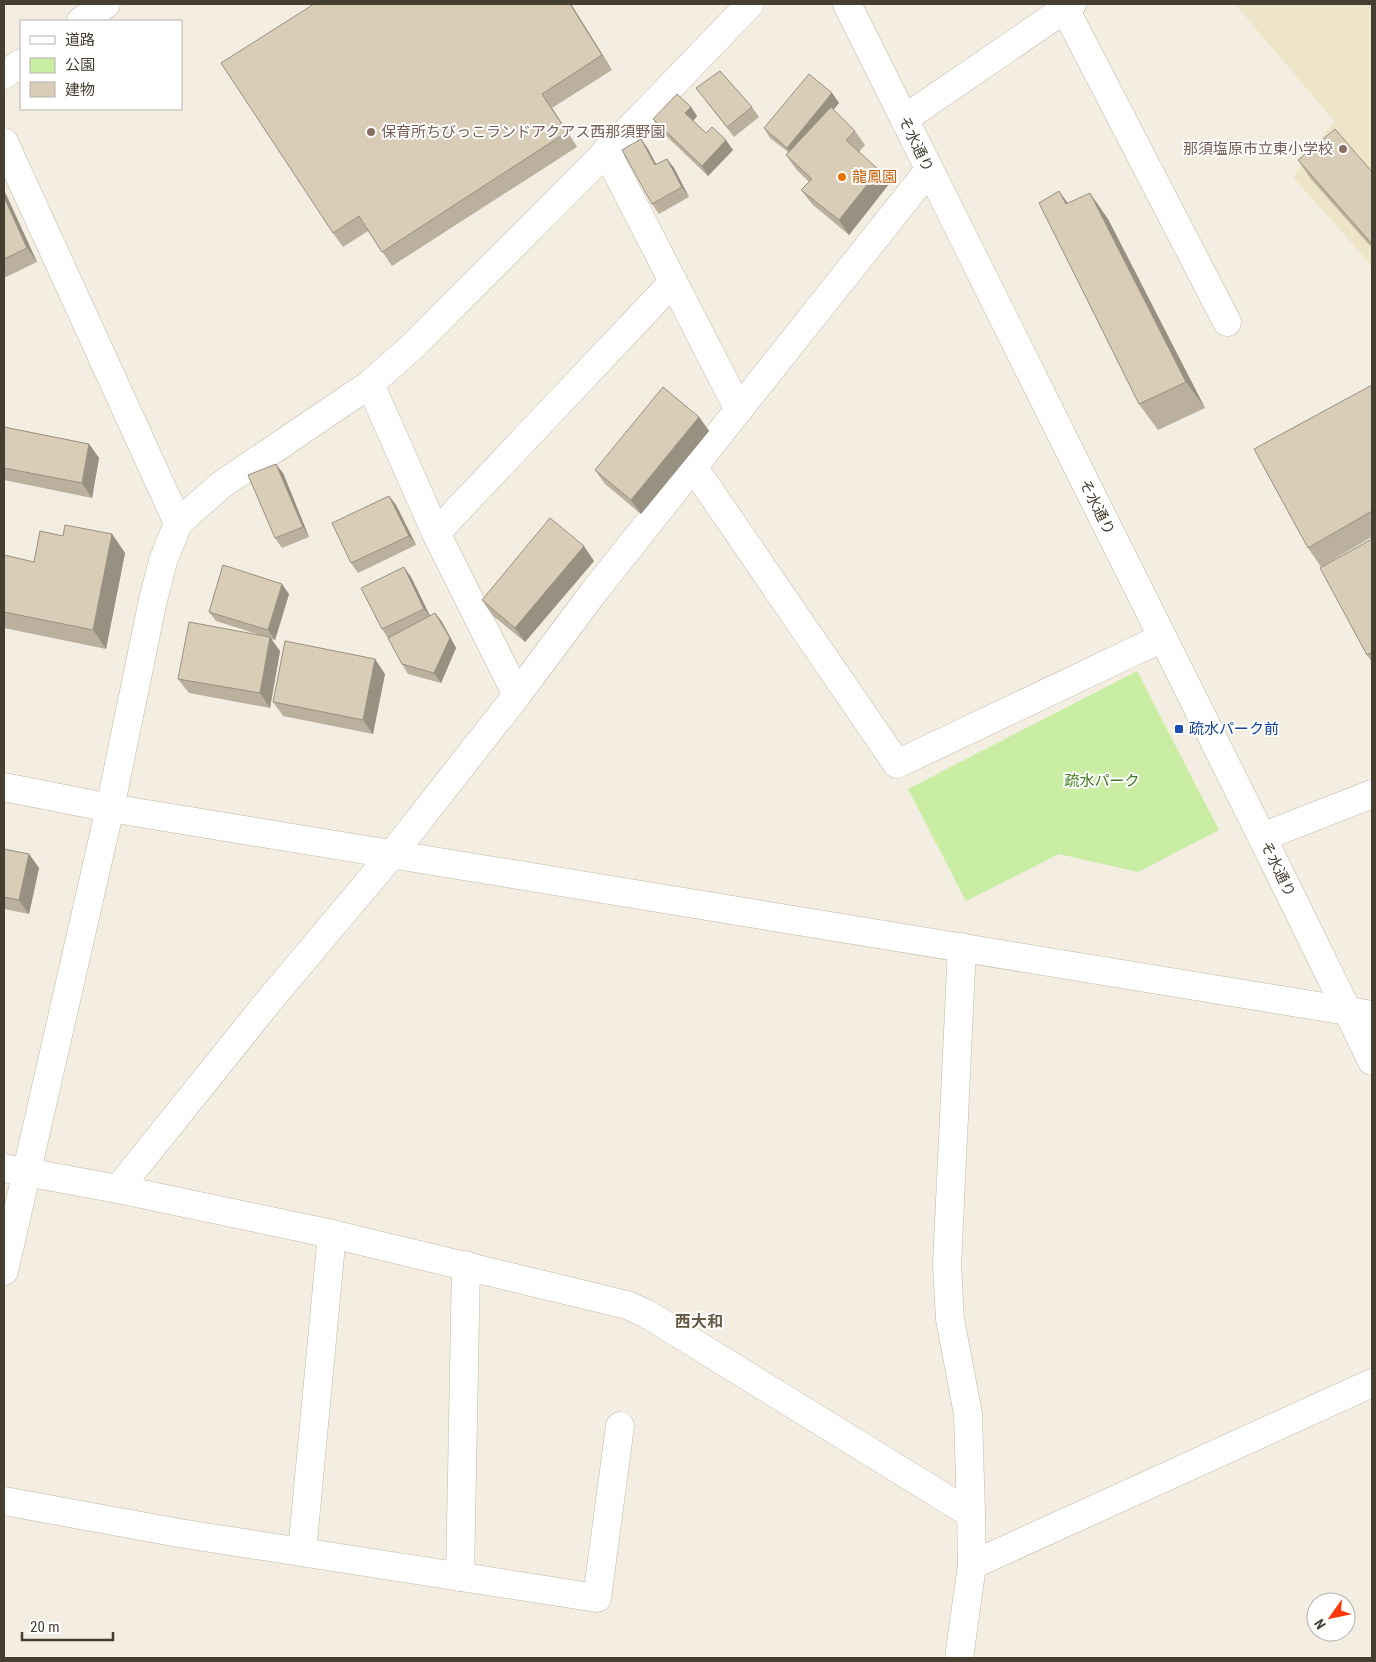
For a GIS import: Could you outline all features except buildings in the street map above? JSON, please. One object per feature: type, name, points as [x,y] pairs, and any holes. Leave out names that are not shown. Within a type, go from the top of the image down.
[{"type":"street","points":[[82,20],[106,4]]},
{"type":"street","points":[[4,1271],[15,1170],[110,808],[153,600],[163,561],[178,523],[221,485],[370,384],[413,346],[750,4]]},
{"type":"street","name":"そ水通り","points":[[846,4],[1262,837],[1360,1012],[1372,1061]]},
{"type":"street","points":[[904,119],[1068,6],[1227,322]]},
{"type":"street","points":[[4,75],[20,64]]},
{"type":"street","points":[[4,142],[178,523]]},
{"type":"street","points":[[606,151],[739,410]]},
{"type":"street","points":[[118,1189],[268,1002],[393,853],[517,695],[593,594],[929,170]]},
{"type":"street","points":[[436,533],[673,282]]},
{"type":"street","points":[[370,384],[436,533],[517,695]]},
{"type":"street","points":[[694,468],[898,764],[1162,638]]},
{"type":"street","points":[[4,787],[110,808],[1360,1012]]},
{"type":"street","points":[[1262,837],[1372,794]]},
{"type":"street","points":[[959,1658],[972,1565],[968,1414],[950,1318],[947,1265],[962,947]]},
{"type":"street","points":[[15,1170],[118,1189],[332,1234],[627,1305],[647,1314],[970,1514]]},
{"type":"street","points":[[302,1552],[332,1234]]},
{"type":"street","points":[[460,1577],[466,1266]]},
{"type":"street","points":[[972,1565],[1372,1384]]},
{"type":"street","points":[[4,1501],[179,1533],[596,1598],[620,1426]]},
{"type":"shaded area","name":"那須塩原市立東小学校","points":[[1235,4],[1372,4],[1372,266],[1293,177],[1334,121]]},
{"type":"green space","name":"疏水パーク","points":[[1137,671],[1219,830],[1138,872],[1059,854],[966,901],[908,789]]},
{"type":"place","name":"保育所ちびっこランドアクアス西那須野園","points":[[371,132]]},
{"type":"place","name":"那須塩原市立東小学校","points":[[1343,149]]},
{"type":"place","name":"龍鳳園","points":[[842,177]]},
{"type":"place","name":"疏水パーク前","points":[[1179,729]]},
{"type":"district","name":"西大和","points":[[699,1321]]}]
